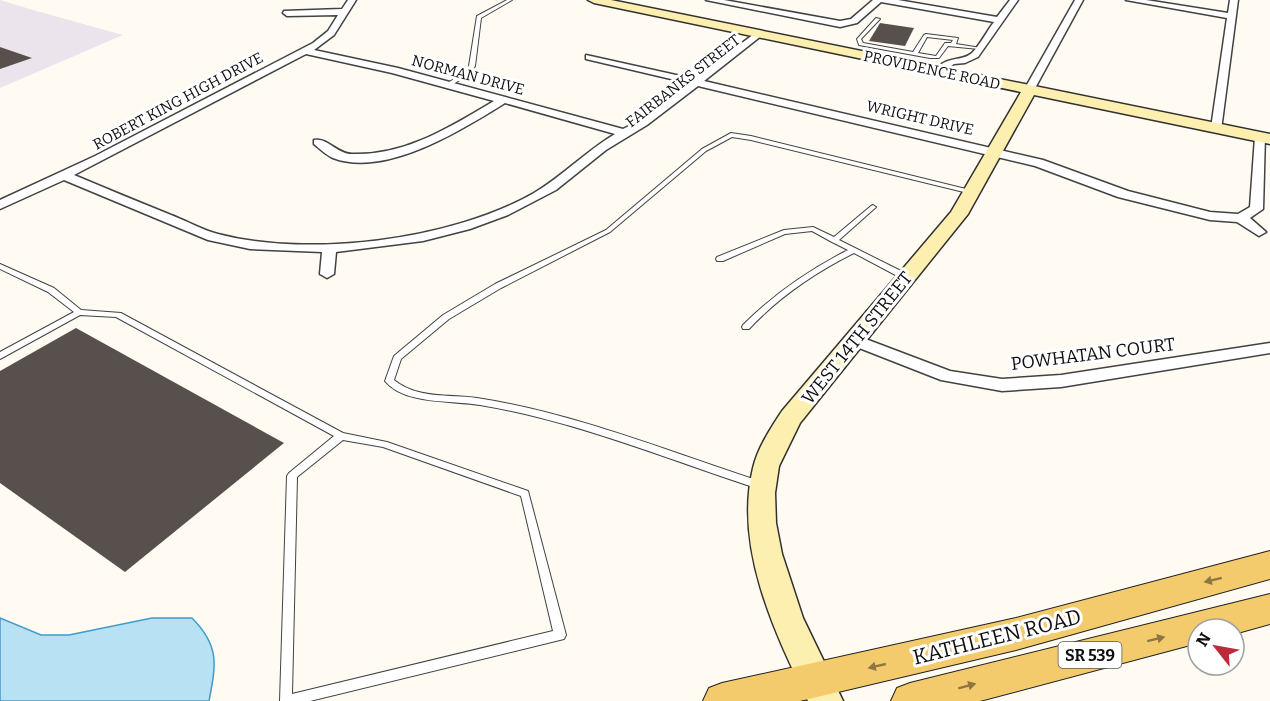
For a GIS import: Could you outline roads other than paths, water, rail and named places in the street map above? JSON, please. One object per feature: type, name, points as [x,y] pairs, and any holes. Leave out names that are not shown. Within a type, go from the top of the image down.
[{"type":"main road","name":"KATHLEEN ROAD","points":[[722,701],[820,690],[1270,565]]},
{"type":"main road","name":"SR 539","points":[[910,701],[1270,609]]},
{"type":"street","name":"ROBERT KING HIGH DRIVE","points":[[0,205],[65,176],[306,51],[331,33],[342,12],[352,0]]},
{"type":"street","name":"PROVIDENCE ROAD","points":[[594,0],[939,70],[961,68],[1029,90],[1266,138]]},
{"type":"street","points":[[710,0],[840,24],[854,21],[878,0]]},
{"type":"street","points":[[883,0],[999,20]]},
{"type":"street","points":[[961,68],[975,55],[1014,0]]},
{"type":"street","name":"WEST 14TH STREET","points":[[820,690],[776,587],[765,541],[761,502],[765,468],[775,442],[791,417],[959,214],[1079,0]]},
{"type":"street","points":[[1130,0],[1232,16]]},
{"type":"street","points":[[1217,128],[1234,0]]},
{"type":"street","points":[[287,13],[342,12]]},
{"type":"street","name":"FAIRBANKS STREET","points":[[622,132],[623,124],[752,32]]},
{"type":"street","name":"FAIRBANKS STREET","points":[[65,176],[213,237],[230,241],[287,249],[329,248],[427,235],[495,216],[541,194],[622,132],[643,123],[697,82],[752,32]]},
{"type":"street","name":"NORMAN DRIVE","points":[[306,51],[361,62],[622,132]]},
{"type":"street","name":"WRIGHT DRIVE","points":[[589,57],[1039,163],[1123,194],[1210,216],[1241,218]]},
{"type":"street","points":[[318,142],[334,155],[343,157],[402,153],[435,141],[503,100]]},
{"type":"street","points":[[1259,232],[1241,218],[1256,209],[1266,138]]},
{"type":"street","points":[[327,274],[329,248]]},
{"type":"street","name":"POWHATAN COURT","points":[[855,340],[947,375],[1002,385],[1061,381],[1270,348]]},
{"type":"lane","points":[[448,85],[468,72],[472,66],[479,17],[510,0]]},
{"type":"lane","points":[[878,19],[859,39],[861,44],[937,57],[947,44],[979,48]]},
{"type":"lane","points":[[915,54],[926,35],[956,39],[953,44]]},
{"type":"lane","points":[[763,486],[594,429],[515,408],[468,399],[437,398],[395,388],[389,381],[397,358],[446,317],[498,286],[608,231],[704,150],[731,135],[972,192]]},
{"type":"lane","points":[[834,241],[873,207]]},
{"type":"lane","points":[[720,259],[784,232],[813,229],[906,277]]},
{"type":"lane","points":[[746,327],[773,301],[799,281],[852,251]]},
{"type":"lane","points":[[0,266],[51,290],[79,312]]},
{"type":"lane","points":[[0,356],[79,312],[118,315],[341,436],[384,444],[525,494],[560,635],[285,701],[292,476],[341,436]]},
{"type":"water","points":[[0,618],[41,635],[69,635],[152,618],[192,618],[207,638],[214,656],[209,701],[0,701]]}]
